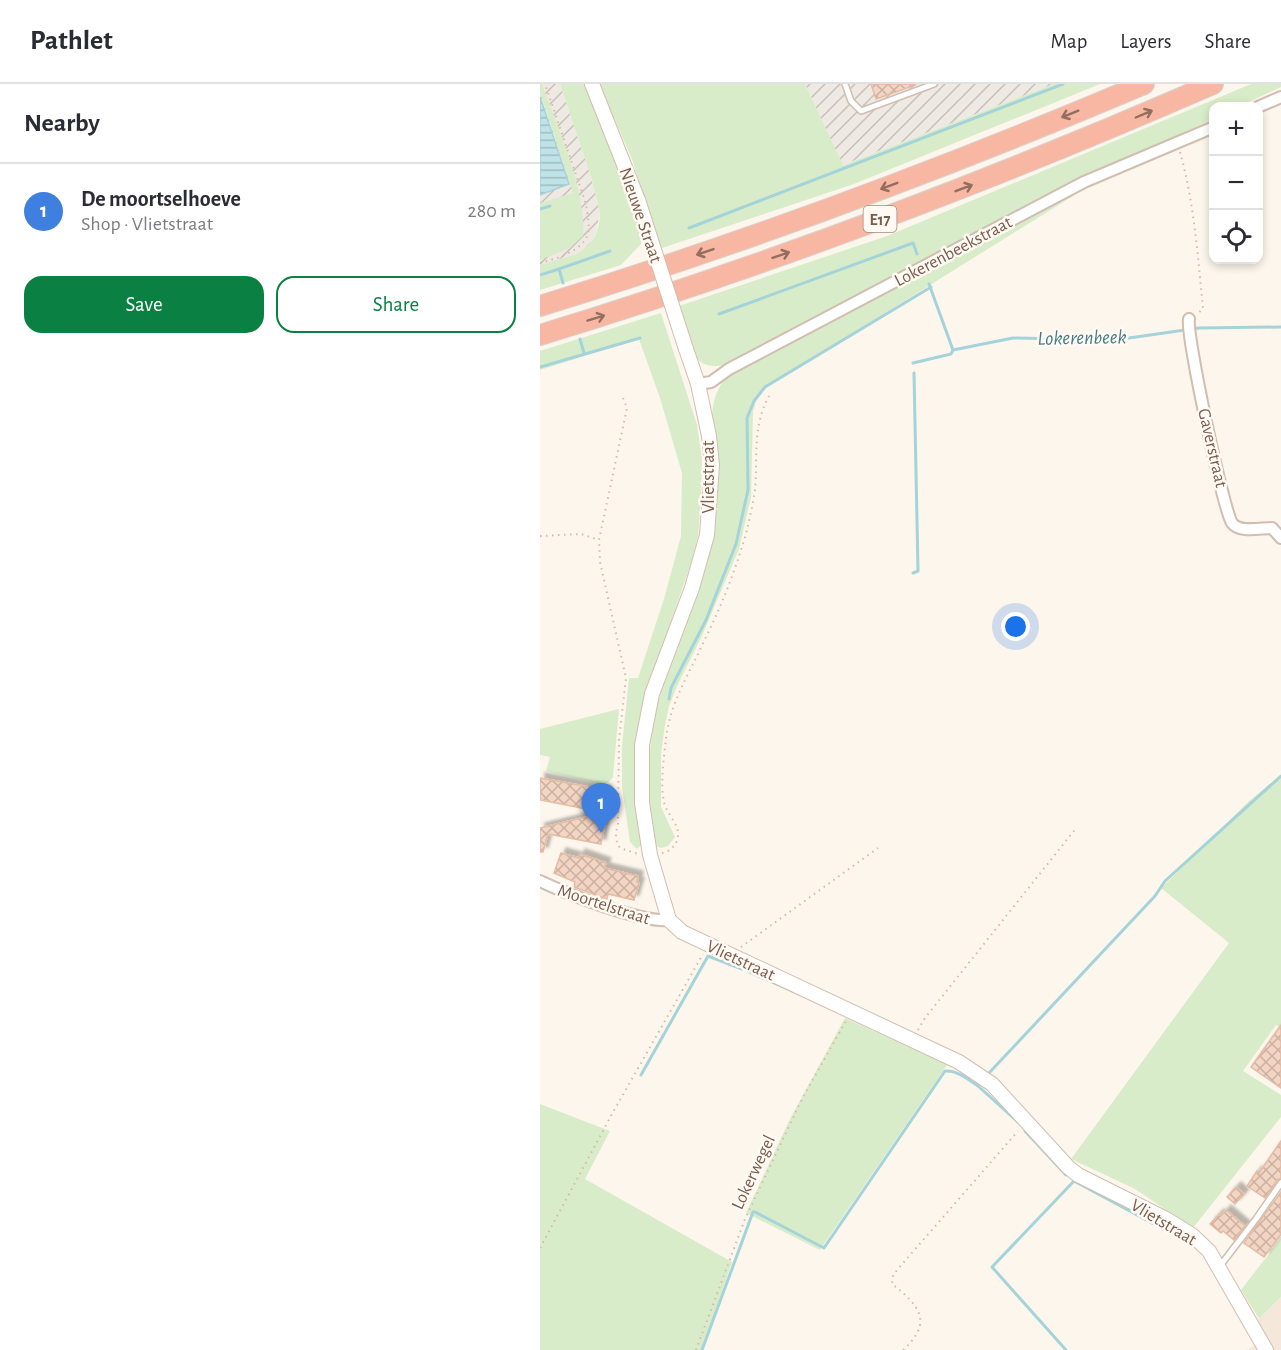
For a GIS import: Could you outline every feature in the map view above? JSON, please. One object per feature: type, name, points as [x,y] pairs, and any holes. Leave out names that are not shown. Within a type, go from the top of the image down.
[{"type":"highway","name":"E17","points":[[540,306],[795,221],[959,160],[1144,84]]},
{"type":"highway","name":"E17","points":[[540,335],[617,312],[793,251],[966,187],[1213,84]]},
{"type":"street","name":"Nieuwe Straat","points":[[592,84],[638,200],[686,349]]},
{"type":"street","points":[[1263,105],[1281,97]]},
{"type":"street","name":"Lokerenbeekstraat","points":[[698,384],[711,382],[738,363],[1084,182],[1209,129]]},
{"type":"street","name":"Gaverstraat","points":[[1188,321],[1205,415],[1227,509],[1233,524],[1241,529],[1272,528],[1281,538]]},
{"type":"street","name":"Vlietstraat","points":[[686,349],[698,384],[709,436],[712,465],[707,535],[692,588],[652,694],[642,745],[642,803],[645,828],[669,920],[682,932],[959,1062],[992,1084],[1078,1175],[1166,1219],[1192,1235],[1209,1251],[1266,1350]]},
{"type":"street","name":"Moortelstraat","points":[[540,881],[555,889],[608,907],[657,921],[669,920]]},
{"type":"lane","points":[[845,84],[851,101],[861,111],[934,84]]},
{"type":"lane","points":[[1219,1267],[1256,1220],[1281,1183]]},
{"type":"path","points":[[540,263],[573,250],[588,235],[589,224],[586,204],[545,84]]},
{"type":"path","points":[[1177,143],[1184,167],[1203,309],[1188,321]]},
{"type":"path","points":[[540,536],[581,534],[599,540]]},
{"type":"path","points":[[913,1041],[925,1018],[1077,827]]},
{"type":"path","points":[[736,957],[742,944],[878,848]]},
{"type":"path","points":[[540,1248],[612,1114],[709,945]]},
{"type":"path","name":"Lokerwegel","points":[[696,1350],[745,1219],[803,1096],[851,1013]]},
{"type":"path","points":[[903,1350],[917,1332],[920,1313],[917,1307],[892,1284],[893,1276],[924,1237],[1027,1122]]},
{"type":"shaded area","points":[[540,84],[560,84],[591,177],[600,212],[595,237],[588,246],[576,254],[540,265]]},
{"type":"shaded area","points":[[805,84],[1054,84],[842,165]]},
{"type":"shaded area","points":[[1281,1297],[1281,1350],[1247,1350],[1255,1345],[1246,1329]]},
{"type":"green space","points":[[540,84],[542,84],[576,180],[583,219],[583,236],[570,248],[540,260],[540,203],[573,193],[540,92]]},
{"type":"green space","points":[[560,84],[586,84],[624,178],[642,237],[641,244],[621,265],[540,290],[540,265],[576,254],[588,246],[595,237],[599,224],[600,212],[591,177]]},
{"type":"green space","points":[[599,84],[805,84],[843,165],[1054,84],[1100,84],[854,184],[659,249],[632,159]]},
{"type":"green space","points":[[1251,84],[1281,84],[1281,87],[1249,102],[1209,102],[1209,121],[1106,169],[727,365],[714,366],[700,362],[690,349],[676,307],[887,236]]},
{"type":"green space","points":[[1072,193],[1073,196],[758,394],[753,412],[751,497],[739,549],[701,638],[678,684],[669,706],[665,725],[661,754],[661,807],[675,837],[668,846],[661,848],[655,846],[649,798],[652,731],[663,686],[711,536],[717,492],[712,413],[721,384],[732,371]]},
{"type":"green space","points":[[661,313],[697,425],[702,459],[701,497],[698,536],[691,563],[644,701],[637,734],[635,795],[642,844],[637,849],[630,842],[622,787],[622,746],[629,678],[638,678],[664,599],[681,536],[682,473],[660,398],[639,339],[540,370],[540,351]]},
{"type":"green space","points":[[619,709],[613,777],[608,783],[597,783],[546,771],[550,757],[540,755],[540,729]]},
{"type":"green space","points":[[1281,775],[1281,1027],[1276,1025],[1243,1071],[1281,1095],[1281,1117],[1193,1228],[1135,1189],[1071,1159],[1229,943],[1161,888],[1249,801]]},
{"type":"green space","points":[[845,1018],[947,1065],[820,1250],[746,1213],[791,1117]]},
{"type":"green space","points":[[540,1104],[610,1131],[585,1179],[732,1262],[702,1350],[540,1350]]},
{"type":"green space","points":[[1281,1238],[1281,1297],[1259,1319],[1241,1290]]},
{"type":"water","points":[[540,97],[569,184],[540,195]]},
{"type":"building","points":[[871,84],[915,84],[915,85],[876,99]]},
{"type":"building","points":[[540,778],[606,790],[602,812],[540,800]]},
{"type":"building","points":[[607,812],[601,844],[548,834],[543,852],[540,852],[540,828]]},
{"type":"building","points":[[561,853],[579,858],[580,854],[606,863],[604,868],[638,876],[637,882],[639,883],[634,900],[608,894],[607,899],[574,887],[575,882],[554,873]]},
{"type":"building","points":[[1281,1025],[1281,1088],[1251,1067]]},
{"type":"building","points":[[1281,1141],[1281,1178],[1277,1180],[1265,1198],[1247,1186]]},
{"type":"building","points":[[1236,1187],[1244,1194],[1235,1204],[1227,1197]]},
{"type":"building","points":[[1281,1192],[1281,1234],[1264,1257],[1244,1243]]},
{"type":"building","points":[[1226,1210],[1245,1226],[1234,1240],[1210,1224]]},
{"type":"waterway","points":[[689,228],[1063,84]]},
{"type":"waterway","points":[[540,209],[550,206]]},
{"type":"waterway","name":"Lokerenbeek","points":[[719,314],[913,243],[917,254]]},
{"type":"waterway","points":[[559,269],[610,251]]},
{"type":"waterway","name":"Lokerenbeek","points":[[540,275],[559,269],[563,283]]},
{"type":"waterway","name":"Lokerenbeek","points":[[929,284],[953,350],[1013,338],[1115,340],[1199,328],[1281,327]]},
{"type":"waterway","points":[[669,699],[671,688],[706,620],[736,544],[748,490],[747,418],[754,401],[765,387],[931,287]]},
{"type":"waterway","name":"Lokerenbeek","points":[[540,367],[640,338]]},
{"type":"waterway","name":"Lokerenbeek","points":[[580,339],[584,353]]},
{"type":"waterway","points":[[913,363],[951,354],[953,350]]},
{"type":"waterway","points":[[913,573],[918,571],[914,373]]},
{"type":"waterway","points":[[989,1073],[1155,896],[1165,881],[1281,776]]},
{"type":"waterway","points":[[641,1075],[708,956],[742,969]]},
{"type":"waterway","points":[[749,972],[799,994]]},
{"type":"waterway","points":[[702,1350],[753,1212],[824,1248],[945,1071],[958,1073],[978,1086],[981,1083]]},
{"type":"waterway","points":[[978,1086],[1019,1123]]},
{"type":"waterway","points":[[1025,1131],[1066,1175]]},
{"type":"waterway","points":[[1066,1350],[992,1267],[1074,1181],[1176,1236]]},
{"type":"place","name":"De moortselhoeve","points":[[601,833]]}]
